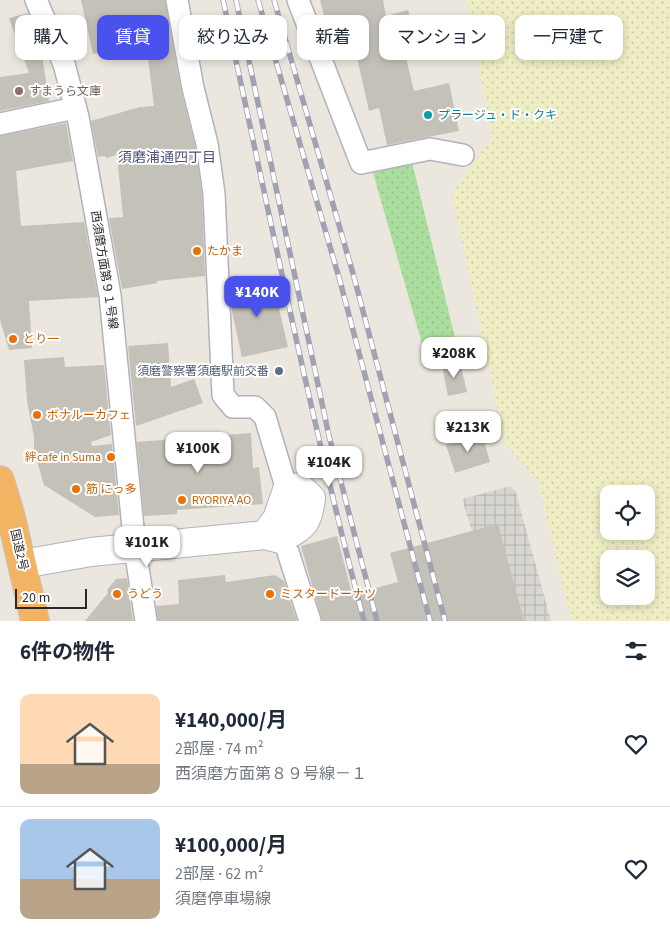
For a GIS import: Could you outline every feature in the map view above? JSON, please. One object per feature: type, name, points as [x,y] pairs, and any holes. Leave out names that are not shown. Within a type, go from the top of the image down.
[{"type":"highway","name":"国道2号","points":[[0,480],[11,517],[36,621]]},
{"type":"main road","points":[[23,564],[91,552],[265,535],[280,539],[299,528],[309,516],[311,498],[299,487],[287,490]]},
{"type":"street","name":"西須磨方面第９１号線","points":[[36,0],[64,64],[78,117],[110,295],[135,548],[146,621]]},
{"type":"street","points":[[177,0],[193,88],[207,144],[214,194],[223,395],[233,407],[255,407],[266,417],[287,490]]},
{"type":"street","points":[[298,0],[361,163],[430,149],[463,155]]},
{"type":"street","points":[[0,124],[75,108]]},
{"type":"street","points":[[288,552],[310,621]]},
{"type":"sand","points":[[467,0],[670,0],[670,621],[571,621],[538,481],[505,444],[452,194],[492,137],[478,60],[505,60],[505,15],[470,15]]},
{"type":"green space","points":[[412,162],[459,354],[427,361],[373,173]]},
{"type":"shaded area","points":[[511,486],[516,493],[551,621],[518,621],[473,535],[462,499]]},
{"type":"building","points":[[81,0],[165,0],[168,15],[97,15],[97,53],[93,54],[87,27],[87,15],[84,15]]},
{"type":"building","points":[[320,0],[383,0],[386,15],[379,15],[379,60],[407,60],[414,91],[449,83],[459,131],[387,145],[379,108],[369,111],[358,60],[369,60],[369,15],[324,15]]},
{"type":"building","points":[[408,10],[409,15],[390,15]]},
{"type":"building","points":[[15,16],[15,34],[9,18]]},
{"type":"building","points":[[169,22],[181,90],[195,146],[202,195],[205,276],[157,281],[158,283],[122,289],[109,218],[123,217],[117,155],[106,158],[105,156],[98,157],[91,121],[140,107],[154,106],[148,60],[169,60]]},
{"type":"building","points":[[24,60],[43,60],[49,101],[0,111],[0,77],[29,73]]},
{"type":"building","points":[[66,123],[73,161],[16,171],[21,226],[84,222],[98,297],[29,301],[32,348],[9,350],[0,320],[0,136]]},
{"type":"building","points":[[264,277],[268,297],[276,296],[288,347],[242,357],[232,312],[231,285]]},
{"type":"building","points":[[168,343],[171,387],[194,379],[203,403],[136,426],[128,346]]},
{"type":"building","points":[[64,357],[65,367],[104,365],[111,435],[91,442],[92,446],[112,444],[119,515],[95,517],[44,485],[34,451],[34,437],[27,401],[24,360]]},
{"type":"building","points":[[460,362],[467,392],[448,396],[442,366]]},
{"type":"building","points":[[251,433],[253,468],[259,467],[263,504],[177,510],[177,514],[144,516],[137,442]]},
{"type":"building","points":[[482,434],[490,462],[455,473],[446,445]]},
{"type":"building","points":[[498,524],[524,621],[322,621],[301,546],[337,536],[352,594],[398,582],[390,553]]},
{"type":"building","points":[[225,575],[226,582],[275,575],[284,581],[297,621],[158,621],[156,606],[179,604],[178,580]]},
{"type":"building","points":[[127,578],[133,621],[85,621],[108,593],[107,590],[116,579]]},
{"type":"railway","points":[[223,0],[308,389],[364,621]]},
{"type":"railway","points":[[236,0],[329,436],[377,621]]},
{"type":"railway","points":[[258,0],[340,281],[430,621]]},
{"type":"railway","points":[[274,0],[354,277],[445,621]]},
{"type":"place","name":"すまうら文庫","points":[[19,91]]},
{"type":"place","name":"プラージュ・ド・クキ","points":[[428,115]]},
{"type":"place","name":"たかま","points":[[197,251]]},
{"type":"place","name":"とり一","points":[[13,339]]},
{"type":"place","name":"須磨警察署須磨駅前交番","points":[[279,371]]},
{"type":"place","name":"ボナルーカフェ","points":[[37,415]]},
{"type":"place","name":"絆cafe in Suma","points":[[111,457]]},
{"type":"place","name":"筋 にっ多","points":[[76,489]]},
{"type":"place","name":"RYORIYA AO","points":[[182,500]]},
{"type":"place","name":"うどう","points":[[117,594]]},
{"type":"place","name":"ミスタードーナツ","points":[[270,594]]},
{"type":"district","name":"須磨浦通四丁目","points":[[167,158]]}]
